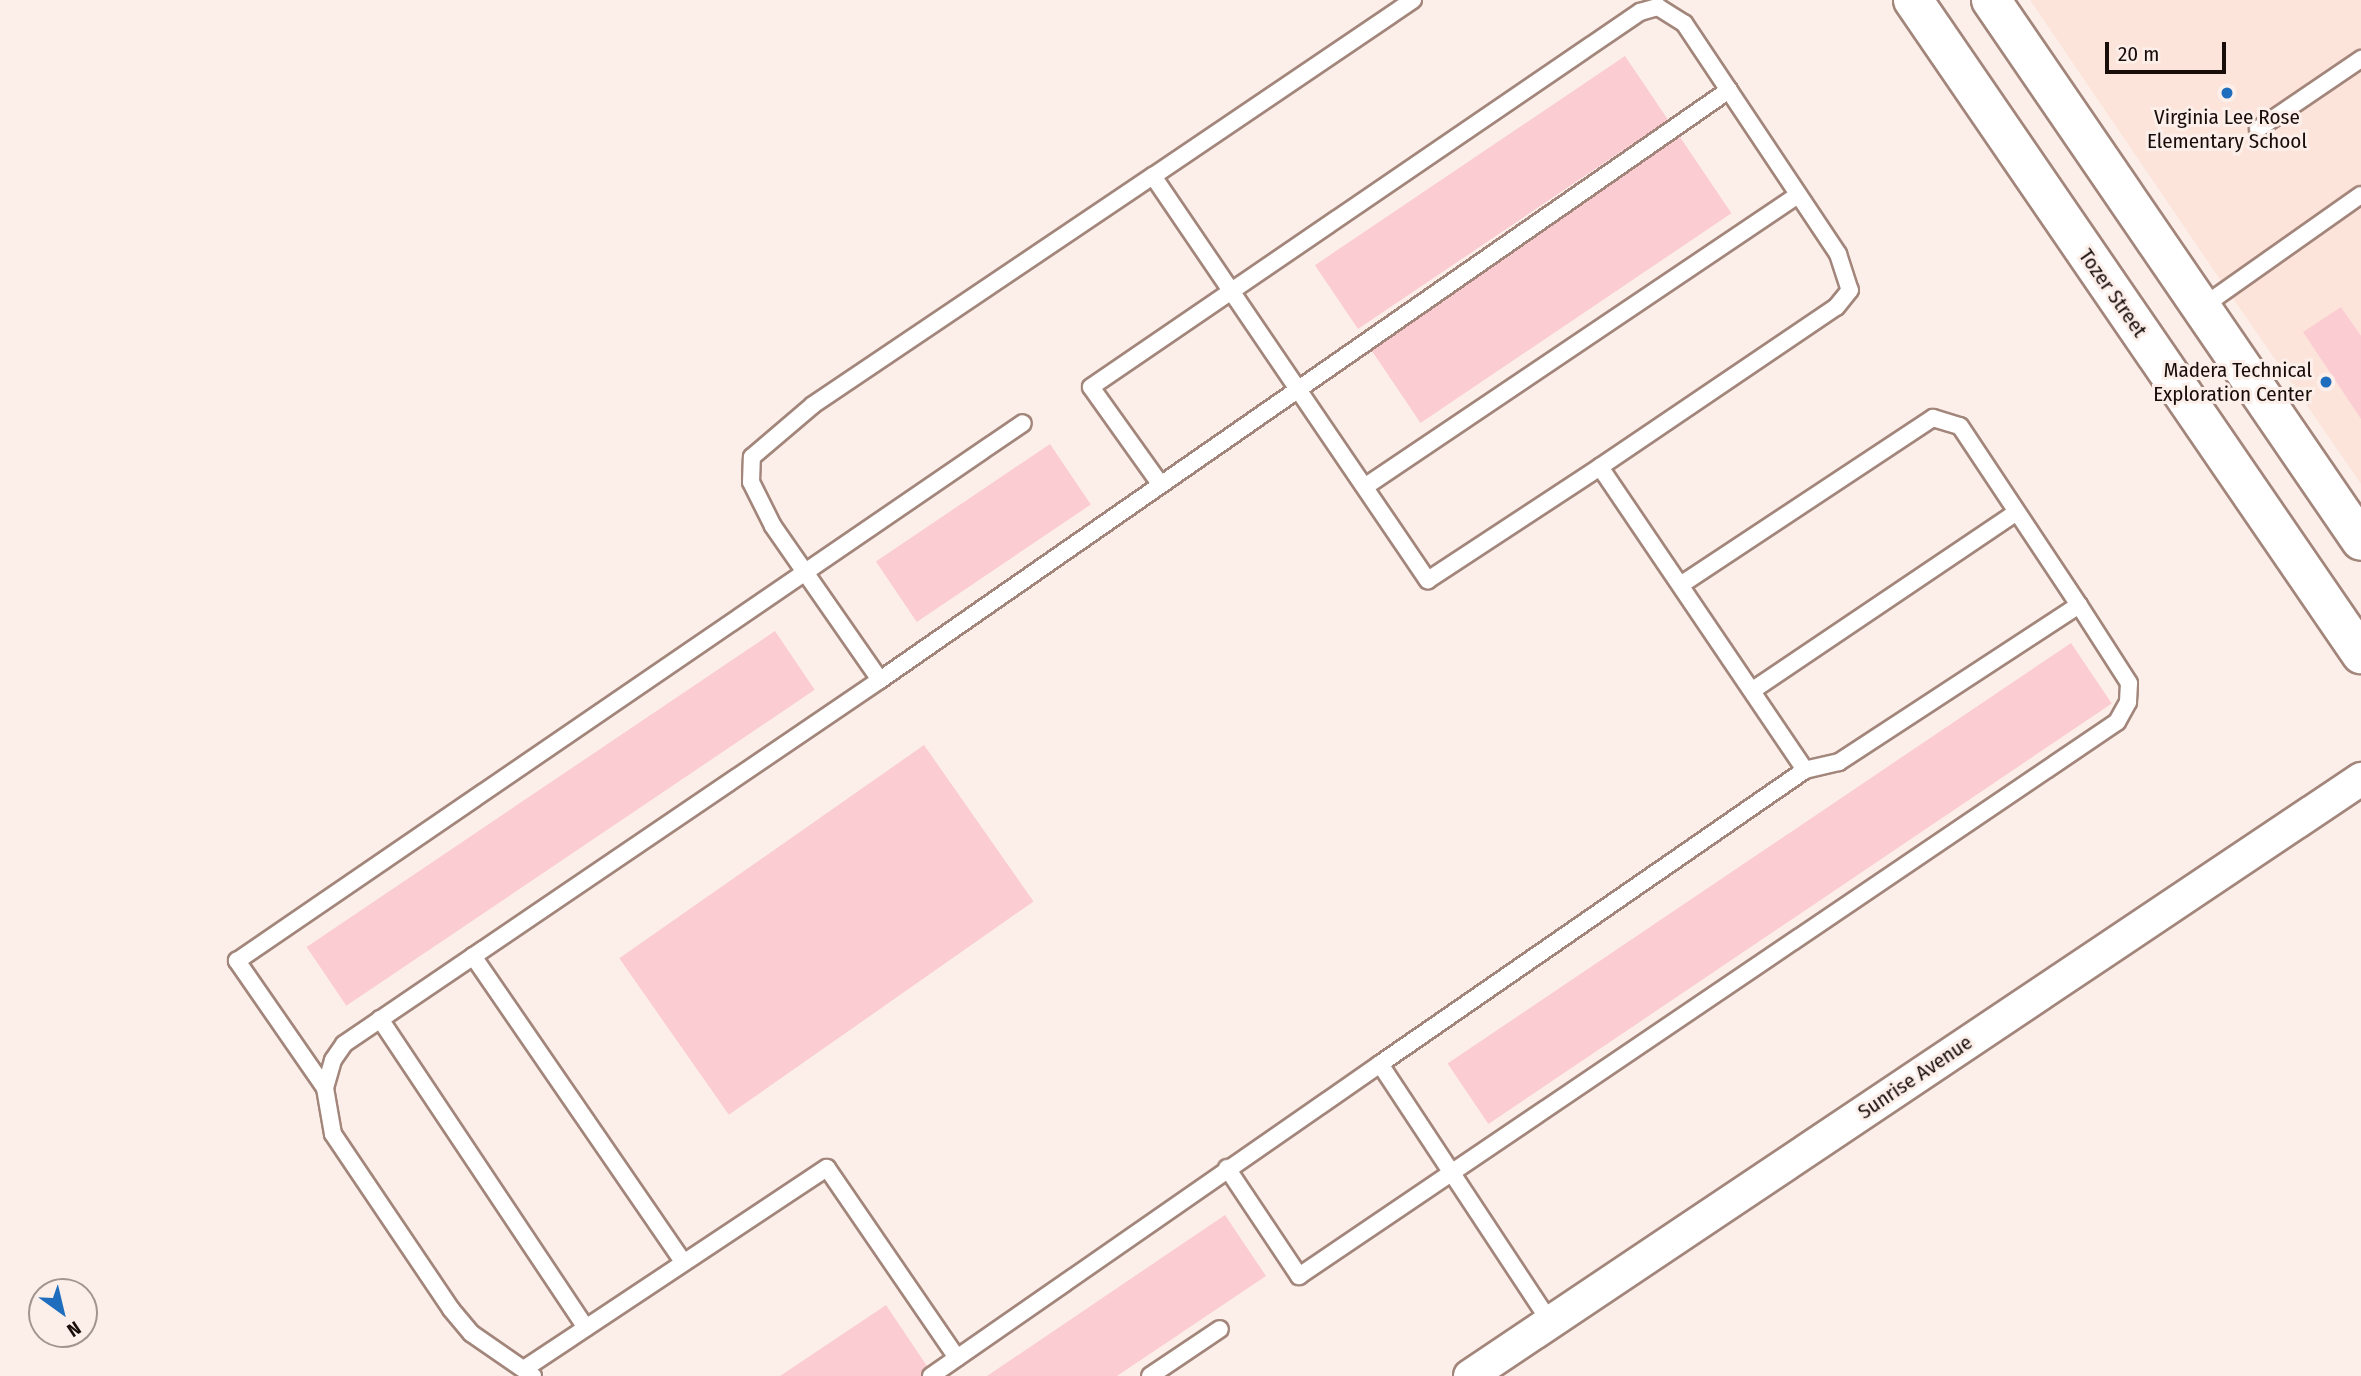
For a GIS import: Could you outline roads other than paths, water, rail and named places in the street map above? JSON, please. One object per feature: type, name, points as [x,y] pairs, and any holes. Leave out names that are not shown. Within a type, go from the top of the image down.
[{"type":"street","name":"Tozer Street","points":[[1913,0],[2361,654]]},
{"type":"street","points":[[1992,0],[2361,541]]},
{"type":"street","name":"Sunrise Avenue","points":[[1470,1376],[2361,779]]},
{"type":"lane","points":[[880,680],[805,572],[751,482],[752,457],[813,405],[1413,0]]},
{"type":"lane","points":[[1153,176],[1234,289],[1429,580],[1836,307],[1850,290],[1838,254],[1684,23],[1658,7],[1640,12],[1234,289],[1091,387],[1158,481]]},
{"type":"lane","points":[[2258,129],[2361,58]]},
{"type":"lane","points":[[326,1088],[344,1044],[880,680],[1158,481],[1299,387],[1729,90]]},
{"type":"lane","points":[[1366,486],[1798,195]]},
{"type":"lane","points":[[2202,307],[2361,195]]},
{"type":"lane","points":[[1227,1168],[1299,1276],[2117,722],[2128,702],[2129,683],[1960,426],[1933,418],[1682,584]]},
{"type":"lane","points":[[957,1358],[827,1168],[683,1261],[586,1328],[530,1372],[471,1333],[451,1309],[333,1134],[326,1088],[237,961],[1023,423]]},
{"type":"lane","points":[[1600,467],[1682,584],[1805,769]]},
{"type":"lane","points":[[1753,690],[2017,512]]},
{"type":"lane","points":[[931,1376],[1805,769],[1839,762],[2079,605]]},
{"type":"lane","points":[[473,956],[683,1261]]},
{"type":"lane","points":[[380,1020],[586,1328]]},
{"type":"lane","points":[[1380,1064],[1550,1322]]},
{"type":"lane","points":[[1150,1376],[1220,1329]]},
{"type":"place","name":"Virginia Lee Rose Elementary School","points":[[2227,93]]},
{"type":"place","name":"Madera Technical Exploration Center","points":[[2326,382]]}]
